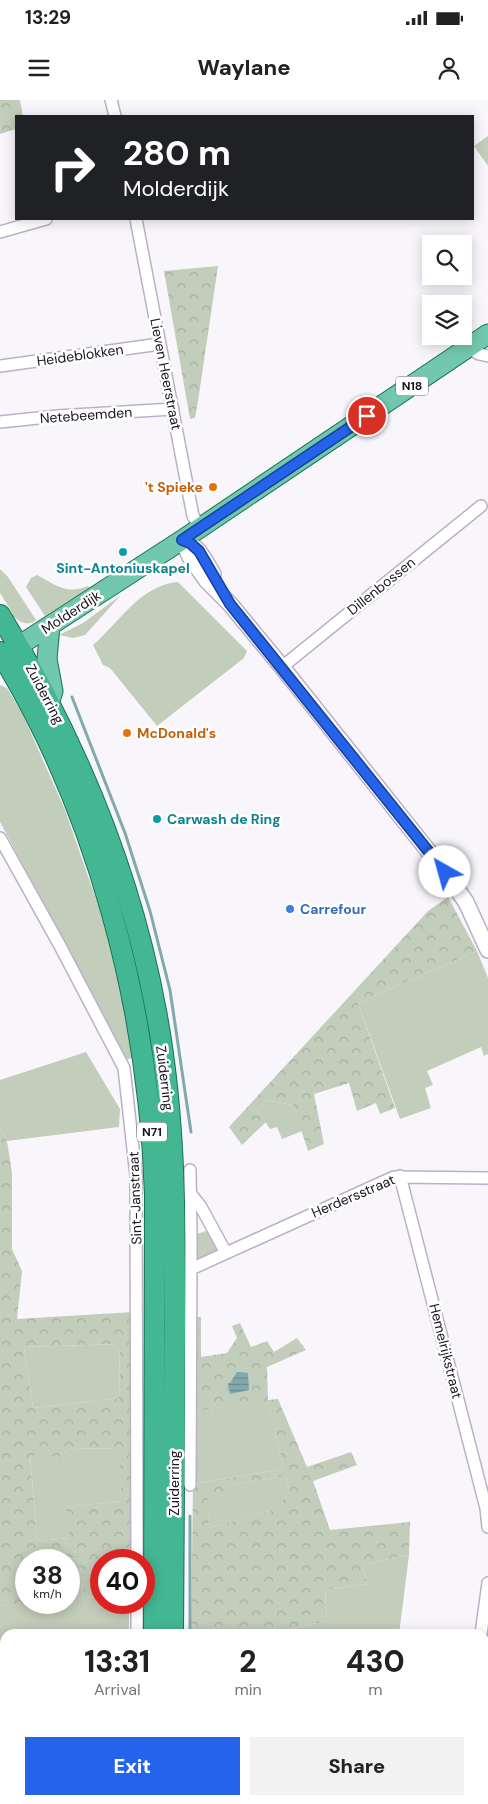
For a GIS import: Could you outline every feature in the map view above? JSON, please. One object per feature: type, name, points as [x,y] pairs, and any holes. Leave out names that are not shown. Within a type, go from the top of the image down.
[{"type":"highway","name":"Zuiderring","points":[[0,615],[7,652],[54,756],[91,847],[109,902],[129,975],[140,1036],[150,1109],[155,1195],[154,1629]]},
{"type":"highway","name":"Zuiderring","points":[[7,652],[50,702],[88,784],[128,896],[146,961],[165,1066],[175,1194],[173,1629]]},
{"type":"main road","name":"Molderdijk","points":[[7,652],[182,540],[488,334]]},
{"type":"main road","points":[[50,626],[47,659],[53,691],[50,702]]},
{"type":"street","points":[[111,100],[115,115]]},
{"type":"street","points":[[0,232],[42,220]]},
{"type":"street","name":"Lieven Heerstraat","points":[[136,220],[193,516],[200,527]]},
{"type":"street","name":"Heideblokken","points":[[0,366],[160,344]]},
{"type":"street","points":[[468,348],[488,356]]},
{"type":"street","name":"Netebeemden","points":[[0,422],[57,416],[173,409]]},
{"type":"street","name":"Dillenbossen","points":[[282,667],[481,506]]},
{"type":"street","points":[[182,540],[190,557],[207,581],[230,604],[282,667],[456,886],[473,916],[488,950]]},
{"type":"street","name":"Sint-Janstraat","points":[[0,838],[59,944],[124,1068],[136,1176],[137,1549]]},
{"type":"street","points":[[190,1170],[190,1485]]},
{"type":"street","name":"Herdersstraat","points":[[191,1269],[388,1179],[400,1176],[488,1178]]},
{"type":"street","name":"Hemelrijkstraat","points":[[400,1176],[483,1498],[488,1527]]},
{"type":"street","points":[[191,1194],[201,1207],[226,1253]]},
{"type":"street","points":[[482,1629],[488,1582]]},
{"type":"street","points":[[137,1614],[137,1629]]},
{"type":"green space","points":[[0,100],[20,100],[23,115],[15,115],[15,129],[0,134]]},
{"type":"green space","points":[[488,136],[488,166],[474,146]]},
{"type":"green space","points":[[218,266],[195,418],[190,419],[164,271]]},
{"type":"green space","points":[[0,569],[8,577],[36,620],[33,622],[24,623],[12,615],[0,593]]},
{"type":"green space","points":[[37,575],[61,588],[80,589],[88,586],[89,588],[45,616],[26,587],[31,578]]},
{"type":"green space","points":[[178,582],[247,651],[244,658],[157,726],[110,668],[103,665],[93,645],[141,597],[164,585]]},
{"type":"green space","points":[[121,595],[85,635],[73,638],[59,635],[83,623]]},
{"type":"green space","points":[[0,685],[7,688],[23,715],[65,810],[104,922],[136,1058],[126,1059],[0,822]]},
{"type":"green space","points":[[448,897],[477,951],[358,1003],[395,1108],[380,1114],[376,1103],[357,1111],[349,1083],[314,1094],[324,1144],[308,1151],[293,1105],[265,1100],[257,1110],[266,1122],[242,1145],[229,1127],[428,911]]},
{"type":"green space","points":[[477,951],[488,978],[488,1054],[484,1056],[481,1047],[427,1071],[433,1085],[425,1088],[431,1108],[400,1119],[358,1003]]},
{"type":"green space","points":[[86,1052],[120,1109],[119,1127],[7,1141],[0,1129],[0,1080]]},
{"type":"green space","points":[[265,1100],[293,1105],[302,1131],[282,1139],[277,1127],[270,1129],[257,1110]]},
{"type":"green space","points":[[0,1129],[7,1141],[12,1173],[12,1249],[22,1271],[17,1319],[133,1312],[130,1549],[90,1549],[90,1598],[84,1598],[80,1549],[15,1549],[15,1604],[0,1606]],"holes":[[[120,1344],[119,1398],[33,1408],[24,1347]],[[71,1448],[119,1449],[121,1501],[66,1507],[69,1538],[37,1541],[30,1455],[60,1457]]]},
{"type":"green space","points":[[206,1231],[210,1234],[218,1248],[216,1255],[202,1260],[194,1255],[194,1235]]},
{"type":"green space","points":[[195,1317],[201,1317],[201,1357],[227,1353],[237,1338],[232,1326],[240,1323],[251,1347],[267,1341],[274,1352],[297,1338],[306,1350],[267,1367],[268,1400],[278,1399],[307,1467],[351,1452],[357,1465],[313,1481],[330,1530],[410,1522],[409,1555],[362,1565],[367,1584],[325,1590],[327,1621],[289,1629],[191,1629],[193,1484],[284,1469],[268,1401],[195,1411]],"holes":[[[286,1476],[290,1493],[271,1511],[209,1528],[208,1499],[224,1495],[224,1486]]]},
{"type":"green space","points":[[120,1344],[119,1398],[33,1408],[24,1347]]},
{"type":"green space","points":[[268,1400],[284,1469],[193,1484],[195,1411]]},
{"type":"green space","points":[[71,1448],[120,1449],[121,1501],[67,1507],[69,1538],[37,1541],[30,1454],[60,1457]]},
{"type":"green space","points":[[286,1476],[290,1493],[272,1511],[209,1528],[207,1498],[224,1495],[223,1486]]},
{"type":"green space","points":[[409,1555],[400,1629],[289,1629],[327,1621],[325,1590],[367,1584],[362,1565]]},
{"type":"green space","points":[[80,1566],[84,1598],[90,1598],[90,1614],[129,1614],[129,1629],[0,1629],[0,1606],[15,1604],[15,1614],[80,1614]]},
{"type":"water","points":[[237,1372],[248,1373],[249,1390],[230,1394],[228,1383],[230,1383]]},
{"type":"waterway","points":[[72,697],[125,833],[150,911],[170,990],[191,1132]]},
{"type":"waterway","points":[[190,1516],[190,1629]]},
{"type":"place","name":"'t Spieke","points":[[213,487]]},
{"type":"place","name":"Sint-Antoniuskapel","points":[[123,552]]},
{"type":"place","name":"McDonald's","points":[[127,733]]},
{"type":"place","name":"Carwash de Ring","points":[[157,819]]},
{"type":"place","name":"Carrefour","points":[[290,909]]},
{"type":"route","points":[[367,416],[182,540],[190,543],[199,551],[230,604],[445,872]]}]
